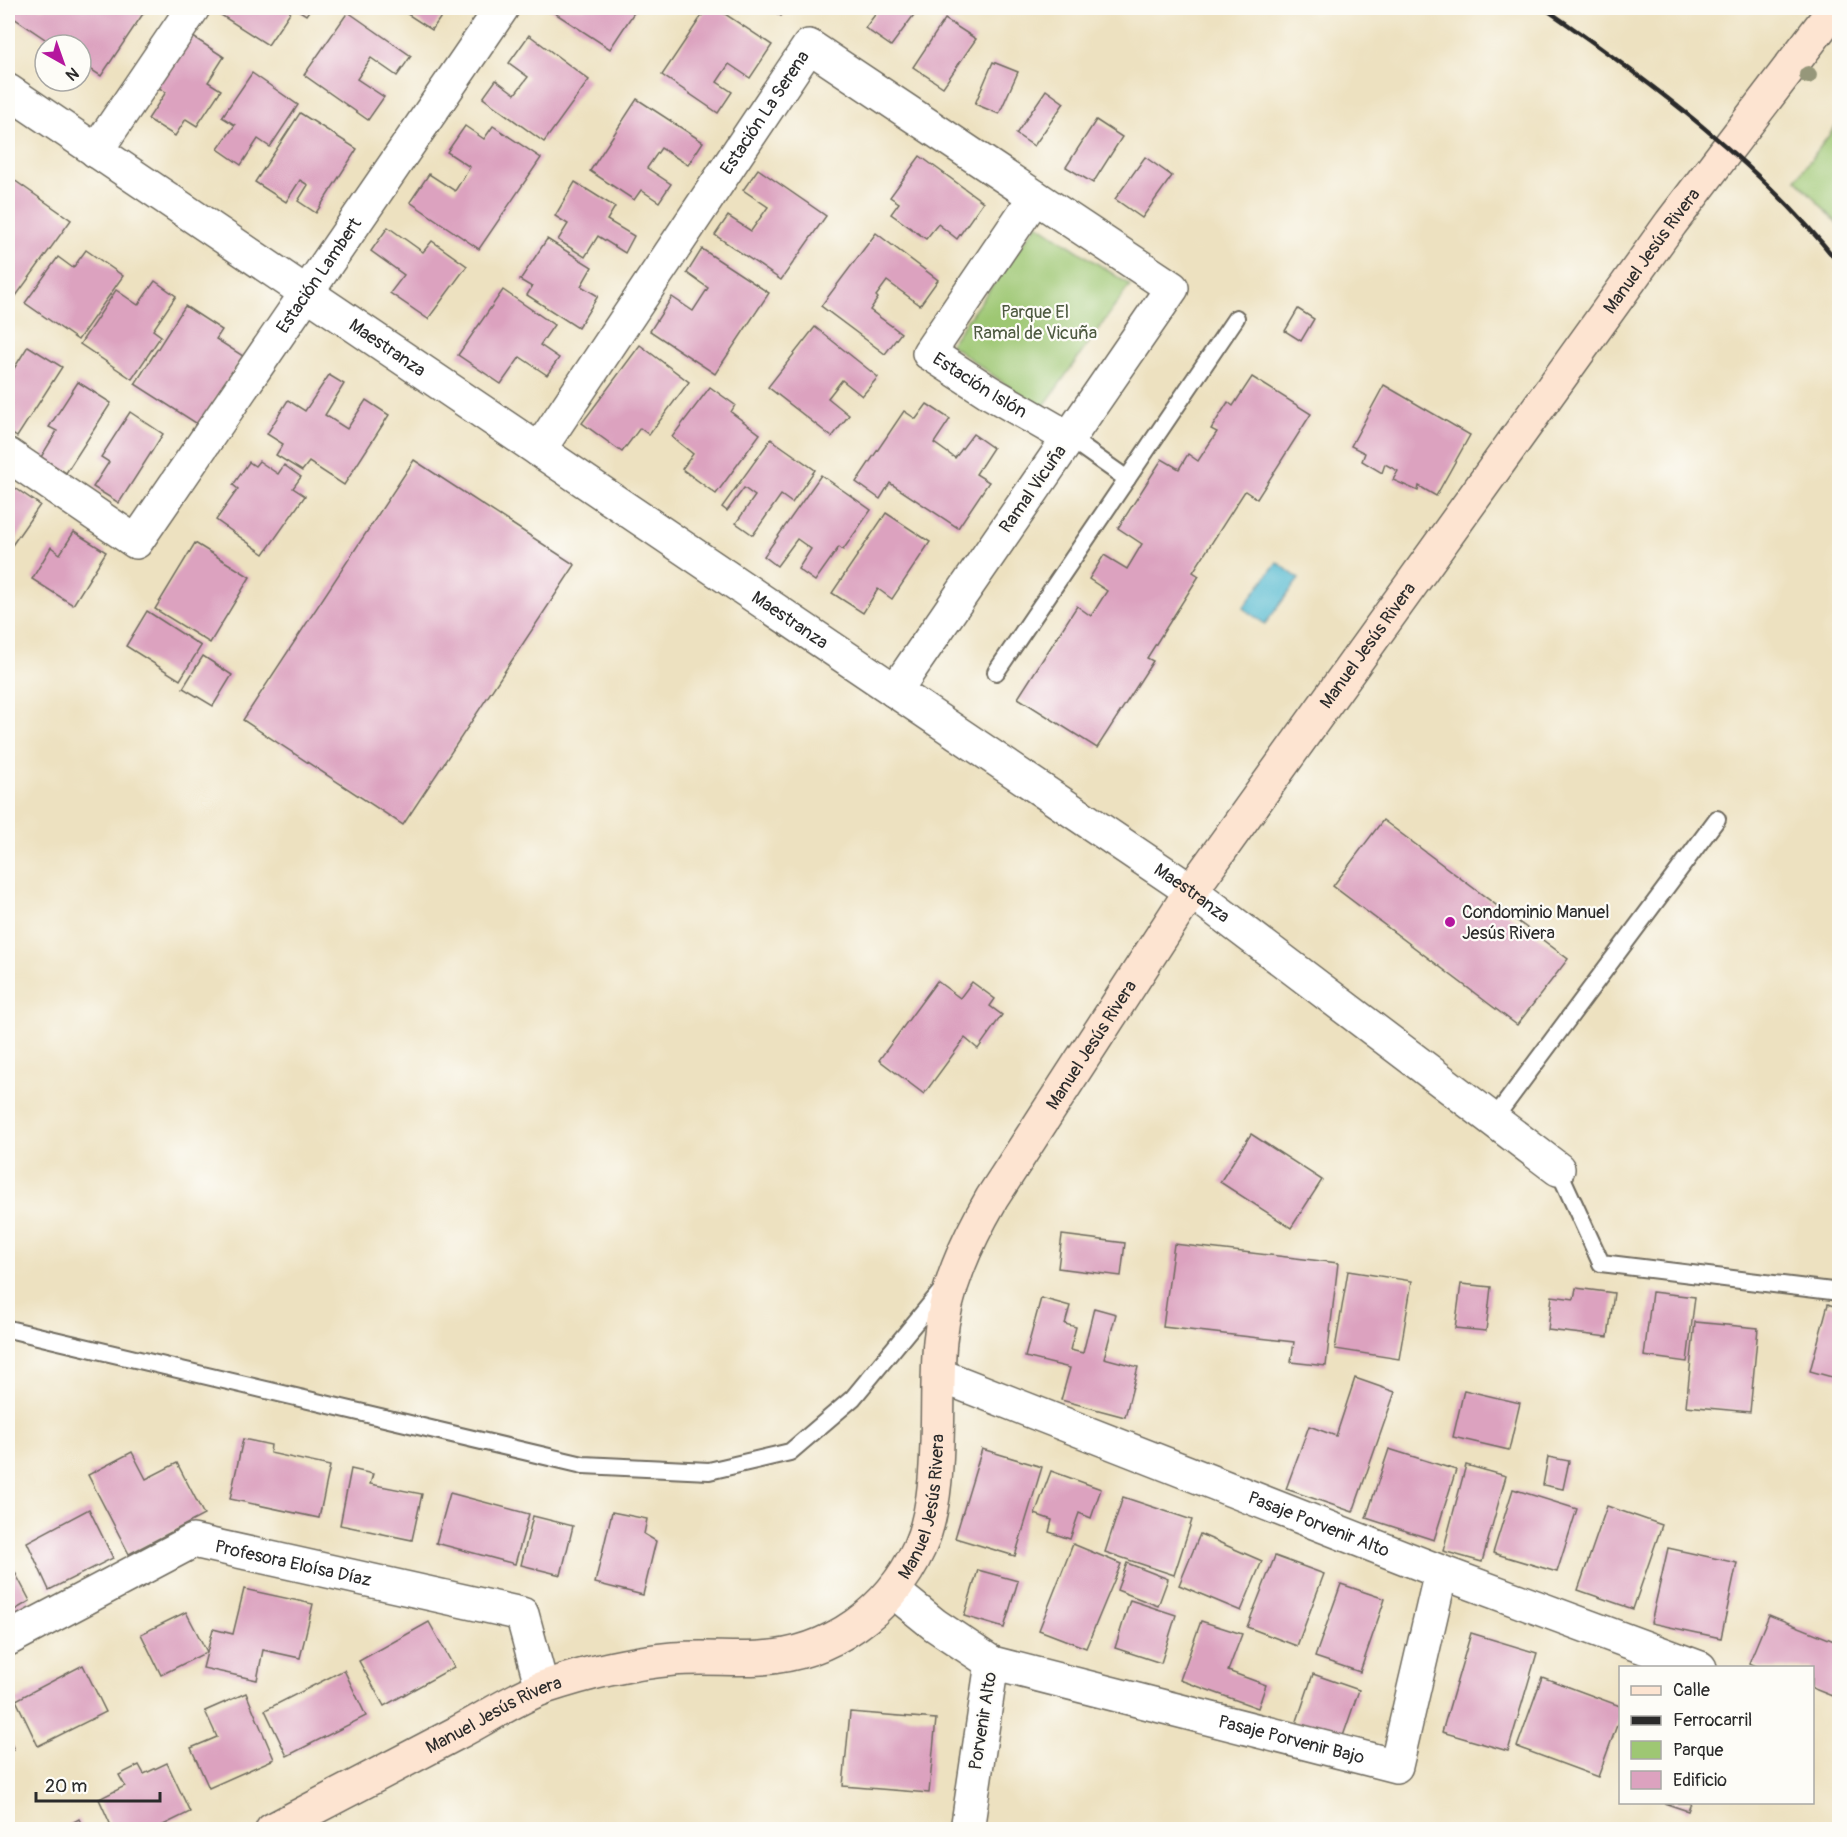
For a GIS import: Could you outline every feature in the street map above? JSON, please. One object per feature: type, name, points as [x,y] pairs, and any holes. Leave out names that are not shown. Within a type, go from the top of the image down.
[{"type":"main road","name":"Manuel Jesús Rivera","points":[[272,1830],[542,1688],[630,1664],[675,1659],[759,1659],[790,1655],[820,1646],[847,1632],[872,1613],[893,1591],[909,1569],[929,1519],[933,1492],[945,1308],[954,1275],[970,1236],[992,1198],[1191,891],[1671,223],[1835,8]]},
{"type":"street","points":[[96,151],[193,8]]},
{"type":"street","name":"Estación Lambert","points":[[8,455],[136,542],[502,8]]},
{"type":"street","name":"Estación La Serena","points":[[539,450],[808,46],[1172,288]]},
{"type":"street","name":"Maestranza","points":[[8,91],[1191,891],[1558,1169]]},
{"type":"street","name":"Estación Islón","points":[[1035,197],[929,353],[989,392],[1069,438]]},
{"type":"street","name":"Ramal Vicuña","points":[[895,691],[1172,288]]},
{"type":"street","name":"Pasaje Porvenir Alto","points":[[939,1375],[1442,1572],[1695,1666]]},
{"type":"street","name":"Profesora Eloísa Díaz","points":[[8,1638],[193,1541],[522,1614],[542,1688]]},
{"type":"street","name":"Pasaje Porvenir Bajo","points":[[992,1663],[1396,1766],[1442,1572]]},
{"type":"street","name":"Porvenir Alto","points":[[893,1591],[935,1625],[992,1663],[967,1830]]},
{"type":"lane","points":[[996,672],[1236,318]]},
{"type":"lane","points":[[1069,438],[1127,479]]},
{"type":"lane","points":[[1493,1120],[1717,819]]},
{"type":"lane","points":[[1558,1169],[1602,1263],[1839,1292]]},
{"type":"lane","points":[[8,1329],[583,1465],[709,1471],[790,1452],[853,1398],[954,1275]]},
{"type":"green space","points":[[1839,122],[1839,225],[1796,179]]},
{"type":"green space","name":"Parque El Ramal de Vicuña","points":[[1037,224],[1130,285],[1041,410],[950,344]]},
{"type":"water","points":[[1277,562],[1299,579],[1265,624],[1243,608]]},
{"type":"building","points":[[8,8],[147,8],[101,76],[93,71],[93,33],[36,33],[8,14]]},
{"type":"building","points":[[210,8],[293,8],[268,45]]},
{"type":"building","points":[[295,8],[311,8],[306,15]]},
{"type":"building","points":[[398,8],[447,8],[432,30]]},
{"type":"building","points":[[547,8],[637,8],[610,49]]},
{"type":"building","points":[[707,8],[716,8],[772,45],[750,78],[729,64],[717,82],[732,92],[718,113],[662,75]]},
{"type":"building","points":[[769,8],[787,8],[781,16]]},
{"type":"building","points":[[880,8],[919,8],[891,46],[865,28]]},
{"type":"building","points":[[348,12],[411,56],[397,76],[371,58],[357,79],[384,97],[368,120],[304,75]]},
{"type":"building","points":[[945,19],[976,39],[943,87],[913,67]]},
{"type":"building","points":[[184,31],[224,57],[208,82],[221,90],[197,126],[186,119],[175,136],[148,119],[166,92],[149,82]]},
{"type":"building","points":[[529,35],[589,80],[544,142],[483,98],[496,80],[515,94],[528,77],[509,63]]},
{"type":"building","points":[[993,62],[1018,72],[999,114],[975,104]]},
{"type":"building","points":[[252,73],[298,105],[270,147],[258,139],[241,165],[218,149],[235,125],[222,117]]},
{"type":"building","points":[[1046,90],[1064,103],[1034,146],[1016,134]]},
{"type":"building","points":[[637,99],[703,142],[688,165],[661,148],[647,168],[671,184],[659,202],[641,190],[634,200],[590,171]]},
{"type":"building","points":[[300,113],[357,149],[316,213],[298,201],[308,185],[300,180],[286,202],[255,182]]},
{"type":"building","points":[[1096,120],[1122,137],[1093,183],[1066,167]]},
{"type":"building","points":[[465,126],[484,139],[493,126],[541,158],[479,249],[410,202],[429,174],[455,191],[470,167],[447,152]]},
{"type":"building","points":[[920,156],[983,202],[957,239],[938,224],[926,239],[891,214],[899,203],[890,197]]},
{"type":"building","points":[[1145,157],[1172,176],[1142,218],[1115,199]]},
{"type":"building","points":[[758,169],[826,216],[781,280],[715,235],[728,216],[751,231],[768,207],[743,190]]},
{"type":"building","points":[[14,180],[71,220],[16,296],[8,290],[8,190]]},
{"type":"building","points":[[575,182],[615,207],[607,220],[634,236],[625,253],[598,236],[585,257],[558,240],[568,224],[555,216]]},
{"type":"building","points":[[388,227],[423,252],[432,241],[467,266],[428,319],[390,293],[404,275],[371,251]]},
{"type":"building","points":[[876,233],[938,280],[920,305],[887,281],[876,296],[878,298],[870,310],[901,333],[885,354],[821,306]]},
{"type":"building","points":[[547,239],[592,267],[581,286],[598,296],[578,328],[527,295],[532,287],[520,280]]},
{"type":"building","points":[[702,249],[769,293],[715,374],[650,331],[672,297],[693,311],[708,288],[687,273]]},
{"type":"building","points":[[86,250],[123,276],[78,340],[25,303],[58,257],[73,268]]},
{"type":"building","points":[[155,281],[176,296],[153,330],[161,336],[132,379],[80,344],[116,290],[138,305]]},
{"type":"building","points":[[503,290],[554,325],[540,345],[559,358],[547,375],[520,357],[501,384],[458,355]]},
{"type":"building","points":[[185,306],[222,330],[216,339],[243,356],[199,425],[135,384]]},
{"type":"building","points":[[1298,309],[1314,319],[1301,341],[1285,331]]},
{"type":"building","points":[[815,327],[878,377],[862,396],[842,380],[828,398],[849,415],[832,437],[768,387]]},
{"type":"building","points":[[640,345],[689,382],[649,435],[640,428],[622,452],[582,423]]},
{"type":"building","points":[[28,346],[62,367],[17,437],[8,431],[8,378]]},
{"type":"building","points":[[329,375],[344,384],[325,415],[347,429],[366,400],[389,415],[344,485],[309,462],[302,471],[276,455],[283,444],[267,434],[288,400],[305,411]]},
{"type":"building","points":[[1252,377],[1311,414],[1257,499],[1245,491],[1193,572],[1199,576],[1147,658],[1153,661],[1097,748],[1018,698],[1077,606],[1091,616],[1107,591],[1089,579],[1104,555],[1127,569],[1142,544],[1118,528],[1162,459],[1179,469],[1188,454],[1198,461],[1217,432],[1211,429],[1228,402],[1233,406]]},
{"type":"building","points":[[78,382],[111,403],[66,473],[41,457],[57,431],[49,427]]},
{"type":"building","points":[[1384,385],[1470,435],[1436,496],[1419,486],[1418,491],[1393,480],[1398,471],[1385,464],[1382,473],[1362,461],[1365,453],[1351,446]]},
{"type":"building","points":[[710,387],[735,405],[731,412],[760,434],[716,494],[682,469],[693,454],[672,437]]},
{"type":"building","points":[[927,404],[950,419],[934,443],[955,458],[973,434],[993,448],[976,474],[989,482],[958,528],[890,483],[880,499],[856,482],[904,411],[916,419]]},
{"type":"building","points":[[130,412],[163,434],[119,503],[93,487],[109,462],[101,457]]},
{"type":"building","points":[[771,439],[815,470],[792,503],[781,495],[753,535],[736,523],[755,496],[744,488],[727,511],[722,507]]},
{"type":"building","points":[[414,460],[575,565],[403,825],[243,720]]},
{"type":"building","points":[[259,461],[278,474],[284,465],[301,477],[293,488],[305,496],[264,554],[216,520],[238,489],[233,485],[249,462],[255,466]]},
{"type":"building","points":[[821,475],[871,510],[843,550],[839,547],[815,581],[798,569],[811,549],[797,539],[777,566],[764,556]]},
{"type":"building","points":[[8,483],[40,505],[8,551]]},
{"type":"building","points":[[886,513],[930,542],[892,599],[878,589],[863,613],[832,593]]},
{"type":"building","points":[[74,532],[106,552],[73,605],[32,579],[51,547],[60,554]]},
{"type":"building","points":[[195,543],[250,577],[210,643],[155,609]]},
{"type":"building","points":[[147,611],[201,646],[180,680],[126,646]]},
{"type":"building","points":[[203,656],[232,675],[213,706],[183,688]]},
{"type":"building","name":"Condominio Manuel Jesús Rivera","points":[[1383,820],[1568,959],[1517,1025],[1333,886]]},
{"type":"building","points":[[937,981],[960,998],[972,982],[995,999],[990,1006],[1002,1015],[978,1049],[965,1038],[924,1094],[879,1060]]},
{"type":"building","points":[[1251,1134],[1322,1180],[1291,1228],[1220,1182]]},
{"type":"building","points":[[1062,1235],[1125,1243],[1121,1276],[1058,1268]]},
{"type":"building","points":[[1174,1244],[1338,1263],[1326,1366],[1291,1362],[1294,1342],[1163,1327]]},
{"type":"building","points":[[1348,1271],[1412,1281],[1399,1359],[1335,1349]]},
{"type":"building","points":[[1461,1284],[1491,1287],[1486,1331],[1455,1328]]},
{"type":"building","points":[[1576,1288],[1614,1293],[1608,1337],[1548,1330],[1552,1296],[1574,1299]]},
{"type":"building","points":[[1652,1292],[1695,1297],[1687,1362],[1644,1356]]},
{"type":"building","points":[[1041,1298],[1070,1306],[1065,1324],[1076,1327],[1070,1350],[1083,1353],[1094,1308],[1116,1314],[1104,1358],[1138,1367],[1125,1417],[1061,1400],[1070,1368],[1025,1357]]},
{"type":"building","points":[[1828,1304],[1839,1308],[1839,1379],[1810,1371]]},
{"type":"building","points":[[1695,1322],[1758,1328],[1750,1412],[1686,1406]]},
{"type":"building","points":[[1355,1378],[1395,1392],[1353,1512],[1286,1489],[1309,1426],[1336,1436]]},
{"type":"building","points":[[1464,1390],[1520,1403],[1509,1450],[1453,1437]]},
{"type":"building","points":[[243,1439],[271,1445],[270,1453],[330,1466],[319,1518],[230,1499]]},
{"type":"building","points":[[982,1449],[1042,1467],[1015,1556],[955,1538]]},
{"type":"building","points":[[1389,1449],[1456,1470],[1434,1540],[1366,1518]]},
{"type":"building","points":[[132,1452],[146,1479],[177,1463],[204,1515],[129,1554],[88,1475]]},
{"type":"building","points":[[1548,1457],[1569,1461],[1563,1489],[1543,1485]]},
{"type":"building","points":[[1466,1465],[1506,1476],[1482,1562],[1443,1551]]},
{"type":"building","points":[[351,1469],[373,1474],[370,1484],[422,1494],[412,1540],[340,1525]]},
{"type":"building","points":[[1051,1471],[1101,1489],[1091,1518],[1079,1513],[1070,1539],[1049,1532],[1052,1520],[1035,1514]]},
{"type":"building","points":[[1513,1489],[1577,1509],[1557,1572],[1493,1553]]},
{"type":"building","points":[[450,1493],[529,1514],[515,1564],[436,1543]]},
{"type":"building","points":[[1123,1497],[1192,1520],[1174,1575],[1105,1552]]},
{"type":"building","points":[[1607,1506],[1662,1525],[1633,1609],[1578,1590]]},
{"type":"building","points":[[89,1509],[113,1558],[49,1590],[27,1542]]},
{"type":"building","points":[[612,1512],[647,1519],[644,1534],[656,1541],[643,1595],[595,1583]]},
{"type":"building","points":[[533,1516],[573,1526],[561,1575],[521,1565]]},
{"type":"building","points":[[1200,1534],[1262,1561],[1241,1611],[1179,1585]]},
{"type":"building","points":[[1073,1544],[1121,1564],[1086,1648],[1039,1630]]},
{"type":"building","points":[[1668,1548],[1737,1563],[1721,1638],[1651,1623]]},
{"type":"building","points":[[1275,1556],[1324,1574],[1297,1646],[1247,1627]]},
{"type":"building","points":[[8,1559],[30,1601],[8,1614]]},
{"type":"building","points":[[1127,1563],[1168,1579],[1158,1606],[1117,1590]]},
{"type":"building","points":[[978,1570],[1018,1581],[1004,1628],[964,1616]]},
{"type":"building","points":[[1341,1584],[1385,1599],[1360,1672],[1315,1657]]},
{"type":"building","points":[[244,1589],[313,1604],[300,1658],[263,1650],[257,1680],[203,1668],[213,1629],[233,1634]]},
{"type":"building","points":[[1130,1600],[1176,1615],[1161,1663],[1115,1648]]},
{"type":"building","points":[[186,1612],[207,1652],[161,1675],[141,1634]]},
{"type":"building","points":[[1769,1615],[1839,1643],[1839,1677],[1832,1696],[1814,1689],[1814,1666],[1756,1666],[1749,1663]]},
{"type":"building","points":[[1201,1621],[1242,1634],[1228,1671],[1266,1685],[1258,1708],[1180,1680]]},
{"type":"building","points":[[429,1622],[454,1667],[384,1706],[359,1661]]},
{"type":"building","points":[[1471,1633],[1537,1653],[1508,1751],[1442,1732]]},
{"type":"building","points":[[83,1665],[106,1712],[38,1746],[16,1700]]},
{"type":"building","points":[[344,1670],[366,1716],[287,1756],[265,1710]]},
{"type":"building","points":[[1313,1674],[1359,1690],[1342,1739],[1296,1724]]},
{"type":"building","points":[[1542,1677],[1619,1706],[1619,1720],[1598,1777],[1517,1747]]},
{"type":"building","points":[[246,1693],[274,1759],[209,1788],[191,1748],[217,1737],[205,1711]]},
{"type":"building","points":[[850,1712],[936,1719],[929,1793],[843,1786]]},
{"type":"building","points":[[8,1737],[14,1750],[8,1753]]},
{"type":"building","points":[[167,1763],[190,1812],[153,1830],[113,1830],[99,1799],[125,1786],[119,1775],[139,1765],[144,1774]]},
{"type":"building","points":[[1667,1804],[1691,1804],[1688,1811]]},
{"type":"building","points":[[79,1819],[84,1830],[59,1830]]},
{"type":"railway","points":[[1544,8],[1663,94],[1739,158],[1809,228],[1840,265]]},
{"type":"place","name":"Condominio Manuel Jesús Rivera","points":[[1450,922]]}]
